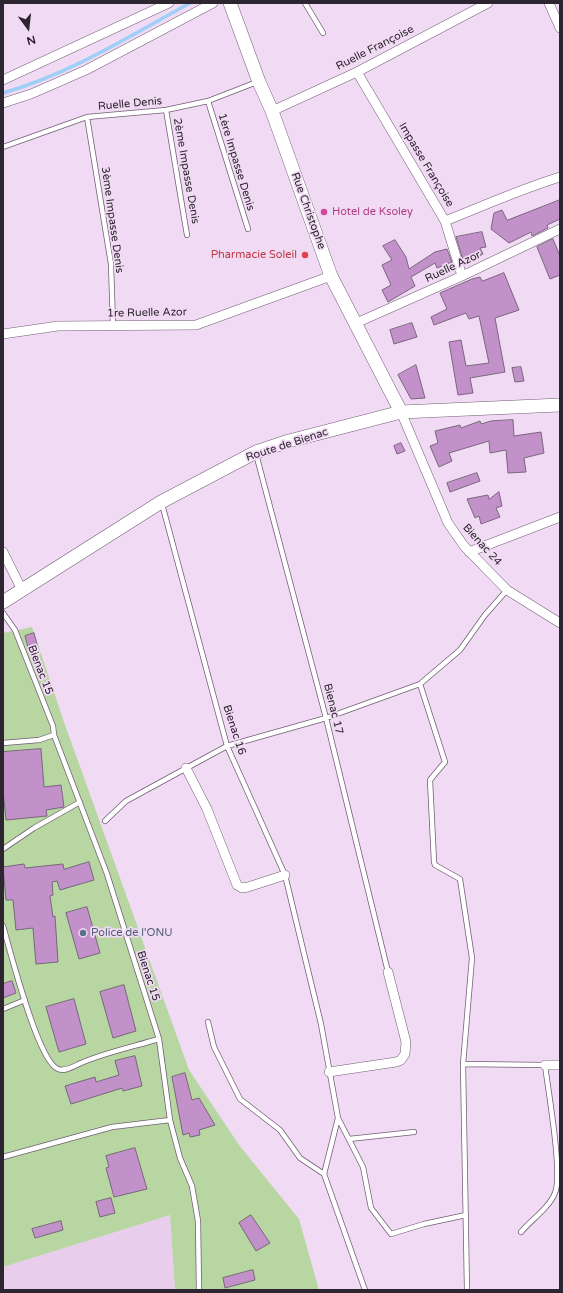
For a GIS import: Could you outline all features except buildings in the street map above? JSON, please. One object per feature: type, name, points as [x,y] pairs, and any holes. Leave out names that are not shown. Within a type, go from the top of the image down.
[{"type":"main road","name":"Rue Christophe","points":[[230,3],[259,82],[272,112],[331,276],[354,324],[401,412]]},
{"type":"main road","name":"Route de Bienac","points":[[3,602],[161,502],[256,452],[401,412],[560,405]]},
{"type":"street","points":[[3,80],[169,3]]},
{"type":"street","points":[[3,103],[31,94],[86,70],[213,3]]},
{"type":"street","name":"Ruelle Françoise","points":[[272,112],[357,72],[488,3]]},
{"type":"street","points":[[549,3],[560,28]]},
{"type":"street","name":"Impasse Françoise","points":[[357,72],[445,221],[462,276]]},
{"type":"street","points":[[445,221],[532,186],[560,177]]},
{"type":"street","name":"Ruelle Azor","points":[[354,324],[462,276],[560,229]]},
{"type":"street","name":"1re Ruelle Azor","points":[[3,334],[58,326],[196,325],[331,276]]},
{"type":"street","name":"Bienac 24","points":[[401,412],[448,523],[470,552],[507,590],[560,623]]},
{"type":"street","points":[[470,552],[560,517]]},
{"type":"street","points":[[3,552],[22,590]]},
{"type":"street","points":[[186,768],[206,809],[236,885],[242,888],[248,887],[285,875]]},
{"type":"street","points":[[330,1072],[396,1062],[401,1060],[405,1054],[406,1042],[388,972]]},
{"type":"street","points":[[545,1065],[560,1065]]},
{"type":"lane","points":[[305,3],[323,33]]},
{"type":"lane","name":"Ruelle Denis","points":[[3,147],[87,117],[166,110],[208,101],[259,82]]},
{"type":"lane","name":"1ère Impasse Denis","points":[[208,101],[248,229]]},
{"type":"lane","name":"2ème Impasse Denis","points":[[166,110],[188,235]]},
{"type":"lane","name":"3ème Impasse Denis","points":[[87,117],[111,264],[113,326]]},
{"type":"lane","name":"Bienac 17","points":[[256,452],[326,718],[388,972]]},
{"type":"lane","name":"Bienac 16","points":[[161,502],[227,746],[285,875],[321,1024],[338,1118]]},
{"type":"lane","points":[[105,821],[126,801],[227,746],[326,718],[420,684],[460,650],[485,615],[507,590]]},
{"type":"lane","name":"Bienac 15","points":[[3,613],[15,630],[53,726],[54,735],[107,874],[159,1039],[170,1120],[180,1158],[192,1186],[198,1221],[199,1290]]},
{"type":"lane","points":[[420,684],[445,762],[430,780],[434,862],[435,865],[460,879],[472,958],[463,1064],[467,1290]]},
{"type":"lane","points":[[3,743],[39,740],[54,735]]},
{"type":"lane","points":[[3,849],[34,828],[80,802]]},
{"type":"lane","points":[[3,926],[25,1000],[42,1049],[50,1063],[58,1069],[67,1069],[106,1052],[159,1039]]},
{"type":"lane","points":[[3,1009],[25,1000]]},
{"type":"lane","points":[[208,1022],[214,1047],[240,1099],[280,1130],[300,1158],[324,1174]]},
{"type":"lane","points":[[463,1064],[545,1065],[558,1183],[555,1194],[521,1232]]},
{"type":"lane","points":[[338,1118],[363,1167],[371,1208],[391,1234],[424,1224],[466,1215]]},
{"type":"lane","points":[[338,1118],[324,1174],[366,1290]]},
{"type":"lane","points":[[3,1157],[112,1127],[170,1120]]},
{"type":"lane","points":[[349,1139],[414,1132]]},
{"type":"shaded area","points":[[170,1215],[175,1290],[3,1290],[3,1267]]},
{"type":"green space","points":[[32,627],[64,722],[189,1070],[239,1145],[299,1219],[319,1290],[175,1290],[170,1215],[3,1267],[3,633]]},
{"type":"waterway","points":[[3,93],[52,76],[76,65],[190,3]]},
{"type":"place","name":"Hotel de Ksoley","points":[[324,212]]},
{"type":"place","name":"Pharmacie Soleil","points":[[305,255]]},
{"type":"place","name":"Police de l'ONU","points":[[83,933]]}]
